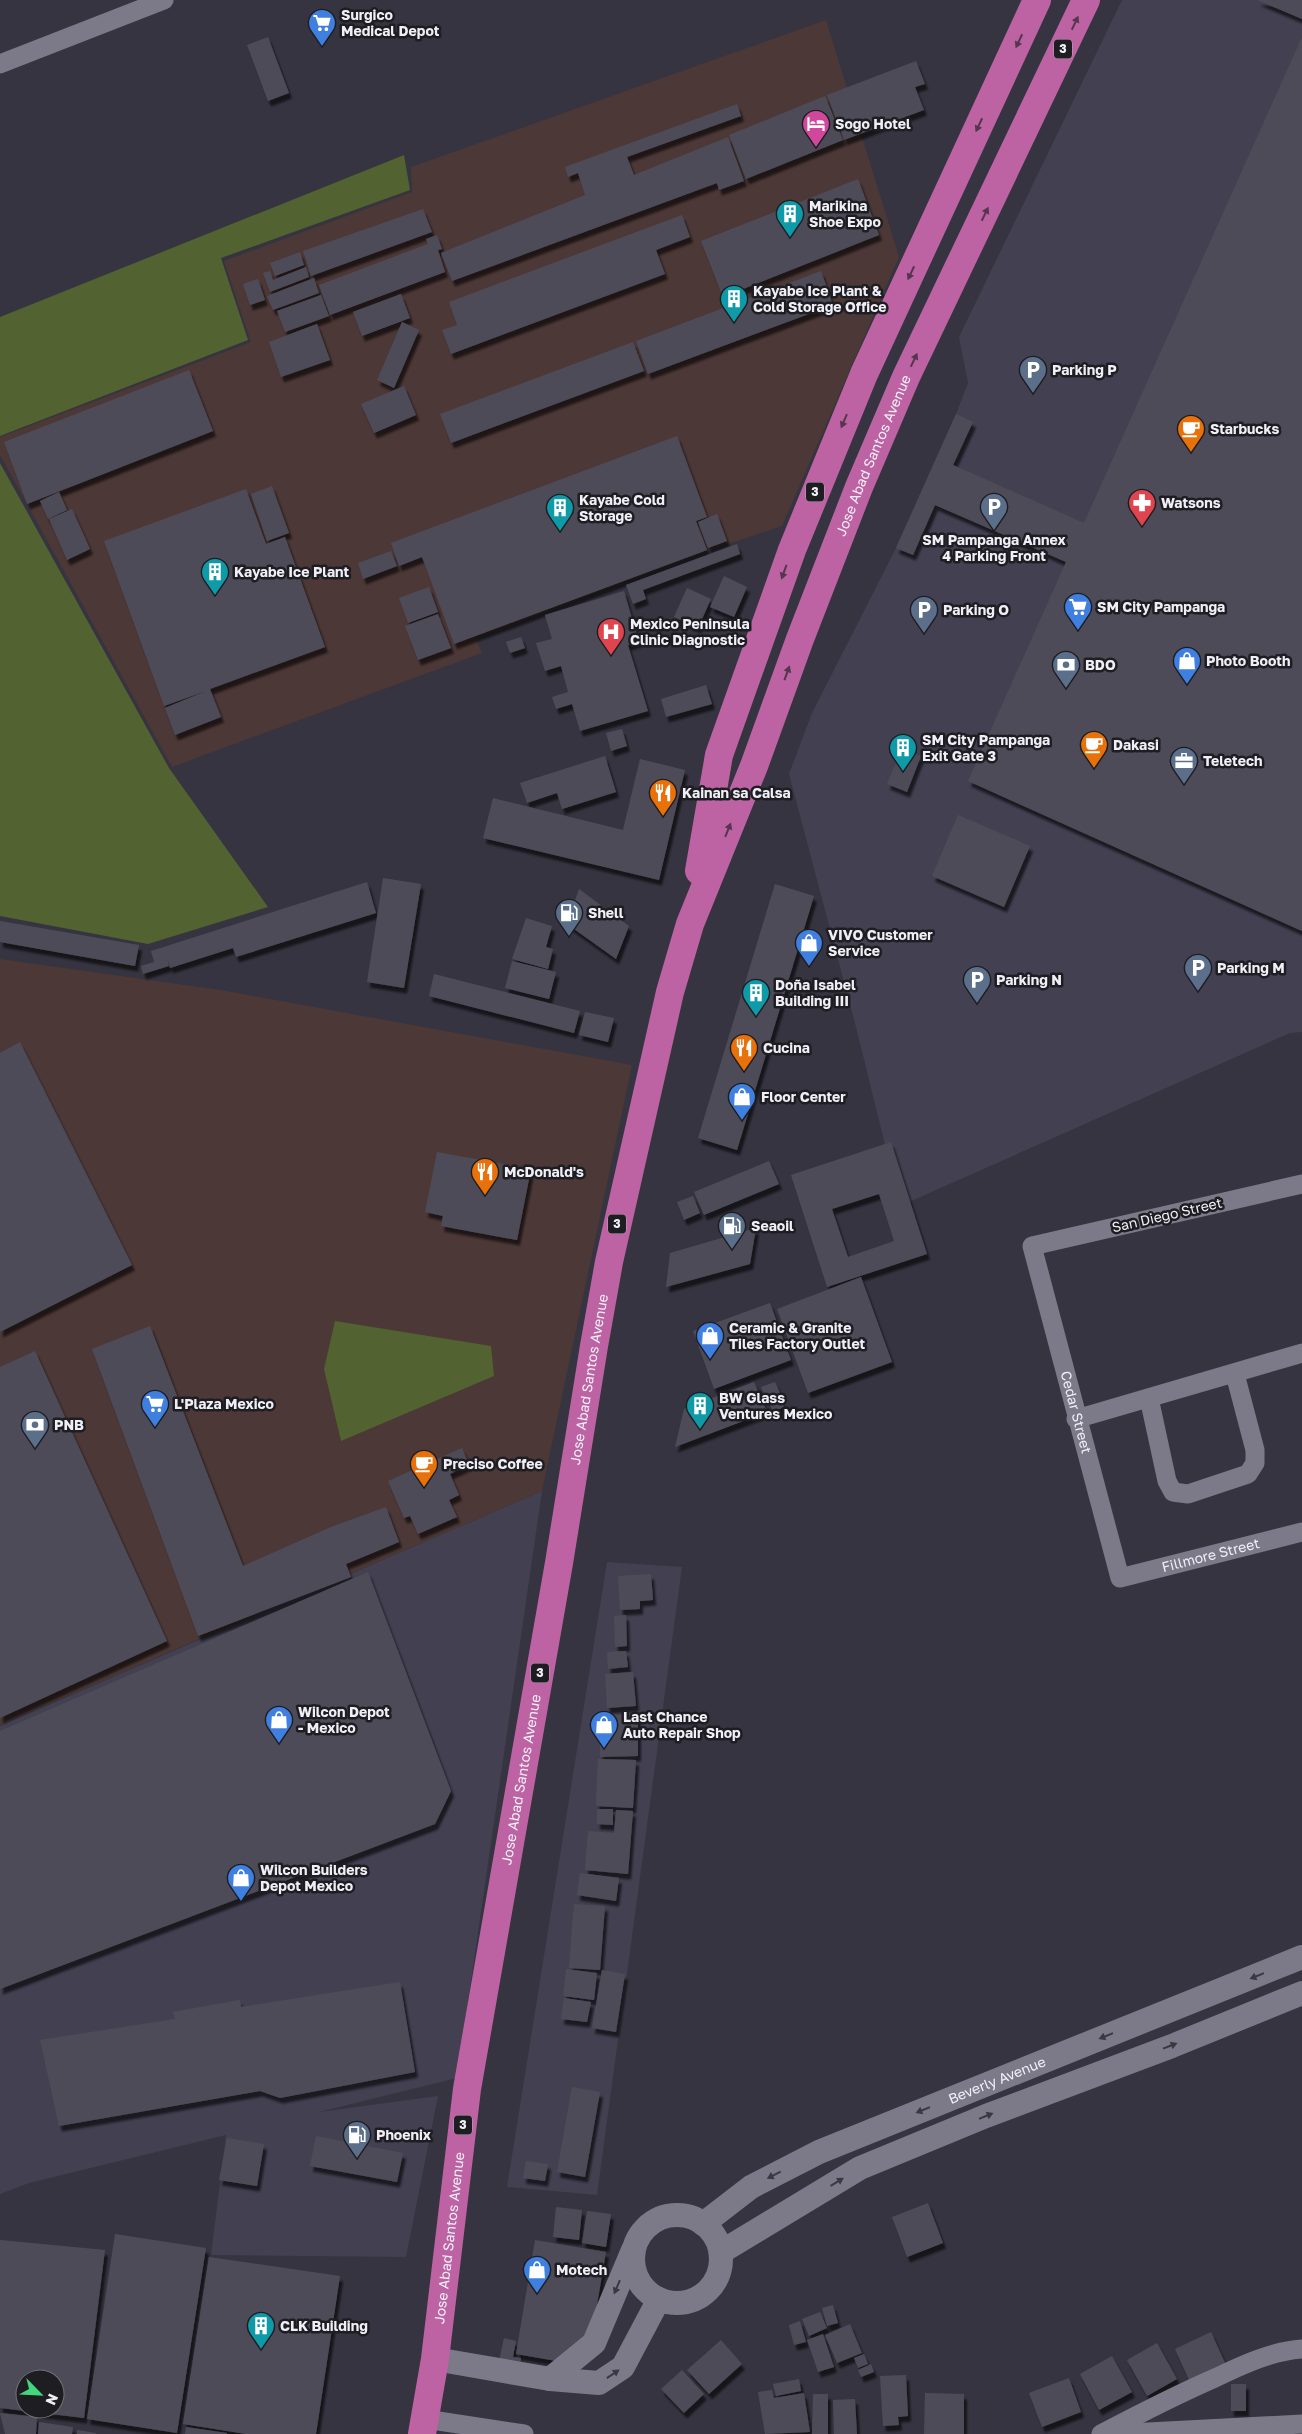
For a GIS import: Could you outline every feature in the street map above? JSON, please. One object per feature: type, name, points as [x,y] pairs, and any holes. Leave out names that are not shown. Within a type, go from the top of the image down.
[{"type":"highway","name":"Jose Abad Santos Avenue","points":[[423,2427],[435,2359],[467,2089],[559,1563],[599,1312],[665,1012],[690,924],[719,755],[757,645],[824,472],[868,366],[1037,0]]},
{"type":"highway","name":"Jose Abad Santos Avenue","points":[[690,924],[754,766],[800,639],[859,487],[906,377],[1086,0]]},
{"type":"highway","points":[[1000,81],[1040,99]]},
{"type":"highway","points":[[824,472],[859,487]]},
{"type":"street","points":[[0,64],[164,0]]},
{"type":"street","name":"San Diego Street","points":[[1032,1246],[1302,1184]]},
{"type":"street","name":"Cedar Street","points":[[1032,1246],[1076,1419],[1120,1578]]},
{"type":"street","points":[[1076,1419],[1302,1354]]},
{"type":"street","points":[[1149,1398],[1167,1481],[1172,1492],[1188,1494],[1248,1474],[1255,1463],[1255,1450],[1235,1374]]},
{"type":"street","name":"Fillmore Street","points":[[1120,1578],[1302,1532]]},
{"type":"street","name":"Beverly Avenue","points":[[703,2224],[751,2187],[819,2152],[1302,1957]]},
{"type":"street","name":"Beverly Avenue","points":[[720,2252],[860,2168],[986,2116],[1172,2046],[1302,1993]]},
{"type":"street","points":[[550,2379],[594,2343],[636,2243],[643,2231],[653,2222],[665,2217],[679,2215],[692,2218],[703,2224],[717,2241],[720,2252],[720,2266],[716,2278],[708,2289],[685,2302],[659,2299],[648,2292],[637,2275],[633,2256],[636,2243]]},
{"type":"street","points":[[435,2359],[550,2379],[599,2383],[623,2367],[659,2299]]},
{"type":"street","points":[[1102,2434],[1172,2397],[1239,2367],[1286,2350],[1302,2349]]},
{"type":"street","points":[[1110,2434],[1302,2424]]},
{"type":"street","points":[[423,2427],[524,2434]]},
{"type":"shaded area","name":"SM City Pampanga","points":[[1122,0],[1302,0],[1302,1032],[1290,1033],[900,1206],[856,1027],[789,774],[812,713],[896,548],[956,414],[968,383],[959,337]]},
{"type":"shaded area","points":[[826,20],[899,257],[782,526],[707,551],[476,638],[482,653],[172,767],[0,455],[0,437],[251,342],[224,261],[412,192],[411,167]]},
{"type":"shaded area","points":[[0,959],[221,990],[632,1065],[542,1491],[0,1725]]},
{"type":"shaded area","name":"Wilcon Builders Depot Mexico","points":[[542,1491],[457,2078],[319,2112],[438,2096],[406,2257],[211,2255],[226,2135],[29,2183],[0,2194],[0,1726]]},
{"type":"shaded area","points":[[607,1562],[682,1567],[597,2195],[507,2187]]},
{"type":"green space","points":[[404,155],[410,190],[221,258],[248,340],[0,436],[0,317]]},
{"type":"green space","points":[[0,463],[169,768],[268,907],[148,944],[0,916]]},
{"type":"green space","points":[[335,1321],[491,1346],[494,1376],[341,1441],[324,1369]]},
{"type":"building","points":[[1257,0],[1302,0],[1302,19]]},
{"type":"building","points":[[268,37],[289,93],[268,101],[247,45]]},
{"type":"building","points":[[1302,37],[1302,931],[968,781],[1066,562],[935,505],[913,555],[896,548],[956,414],[973,422],[953,465],[1084,523]]},
{"type":"building","points":[[916,61],[925,84],[915,87],[924,110],[844,140],[827,95]]},
{"type":"building","name":"Sogo Hotel","points":[[825,96],[843,140],[746,179],[729,135]]},
{"type":"building","points":[[737,104],[741,116],[627,157],[634,175],[728,137],[744,181],[719,190],[717,183],[452,281],[441,253],[585,195],[578,173],[568,177],[565,167]]},
{"type":"building","name":"Marikina Shoe Expo","points":[[858,179],[879,235],[723,297],[701,241]]},
{"type":"building","points":[[423,209],[432,232],[311,276],[303,251]]},
{"type":"building","points":[[682,215],[690,237],[656,250],[665,274],[451,354],[442,330],[457,325],[449,302]]},
{"type":"building","points":[[437,235],[442,249],[438,250],[445,272],[330,315],[319,285],[428,244],[426,239]]},
{"type":"building","points":[[300,252],[304,265],[275,276],[270,263]]},
{"type":"building","points":[[306,267],[309,277],[270,292],[263,273],[270,271],[273,280]]},
{"type":"building","name":"Kayabe Ice Plant & Cold Storage Office","points":[[821,271],[833,305],[648,374],[636,341]]},
{"type":"building","points":[[314,278],[319,293],[273,310],[267,296]]},
{"type":"building","points":[[258,279],[265,300],[250,305],[243,284]]},
{"type":"building","points":[[401,294],[410,318],[362,336],[353,312]]},
{"type":"building","points":[[321,295],[329,316],[285,332],[277,311]]},
{"type":"building","points":[[402,322],[419,330],[394,388],[377,380]]},
{"type":"building","points":[[317,324],[330,360],[281,377],[269,342]]},
{"type":"building","points":[[633,342],[644,371],[451,443],[440,414]]},
{"type":"building","points":[[189,370],[213,431],[27,504],[4,442]]},
{"type":"building","points":[[404,386],[416,415],[374,433],[361,404]]},
{"type":"building","name":"Kayabe Cold Storage","points":[[677,436],[707,517],[696,521],[707,550],[454,644],[422,557],[399,566],[391,543]]},
{"type":"building","points":[[272,486],[289,533],[267,541],[251,494]]},
{"type":"building","name":"Kayabe Ice Plant","points":[[246,489],[266,544],[285,537],[325,647],[210,689],[221,717],[175,735],[165,708],[206,691],[164,706],[104,541]]},
{"type":"building","points":[[59,492],[67,510],[48,519],[40,501]]},
{"type":"building","points":[[72,509],[90,549],[67,560],[49,519]]},
{"type":"building","points":[[717,514],[727,541],[708,548],[698,522]]},
{"type":"building","points":[[737,544],[740,554],[643,590],[646,599],[633,604],[626,585]]},
{"type":"building","points":[[391,551],[397,566],[363,579],[358,563]]},
{"type":"building","points":[[724,576],[747,587],[734,617],[710,607]]},
{"type":"building","points":[[429,587],[438,612],[408,623],[399,598]]},
{"type":"building","points":[[687,588],[711,599],[698,628],[674,617]]},
{"type":"building","points":[[624,591],[639,642],[628,645],[648,711],[580,731],[572,704],[556,709],[552,697],[568,692],[561,666],[545,671],[536,643],[552,639],[545,615]]},
{"type":"building","points":[[438,614],[451,648],[418,660],[405,626]]},
{"type":"building","points":[[521,637],[525,648],[510,653],[506,642]]},
{"type":"building","points":[[706,685],[712,704],[666,717],[661,699]]},
{"type":"building","points":[[622,729],[627,746],[611,751],[606,733]]},
{"type":"building","name":"SM City Pampanga Exit Gate 3","points":[[902,749],[921,756],[907,792],[887,784]]},
{"type":"building","points":[[605,756],[616,792],[562,809],[557,793],[527,803],[520,783]]},
{"type":"building","points":[[640,759],[685,770],[659,880],[483,838],[493,798],[623,830]]},
{"type":"building","points":[[958,815],[1030,846],[1004,907],[932,876]]},
{"type":"building","points":[[383,878],[421,884],[404,988],[367,982]]},
{"type":"building","points":[[367,882],[376,913],[236,957],[233,948],[170,968],[167,957],[169,966],[143,974],[141,966],[154,962],[151,951]]},
{"type":"building","name":"Doña Isabel Building III","points":[[775,884],[814,896],[737,1150],[698,1138]]},
{"type":"building","points":[[579,889],[629,926],[616,959],[567,924]]},
{"type":"building","points":[[526,918],[552,926],[546,947],[553,949],[548,969],[512,959]]},
{"type":"building","points":[[0,921],[139,945],[135,966],[0,942]]},
{"type":"building","points":[[512,961],[556,972],[549,999],[505,988]]},
{"type":"building","points":[[434,974],[580,1011],[574,1033],[429,996]]},
{"type":"building","points":[[585,1012],[614,1018],[608,1042],[579,1035]]},
{"type":"building","points":[[20,1042],[132,1265],[0,1332],[0,1053]]},
{"type":"building","points":[[891,1142],[927,1254],[827,1287],[791,1175]],"holes":[[[879,1194],[894,1241],[848,1257],[832,1209]]]},
{"type":"building","points":[[437,1152],[531,1169],[517,1240],[441,1226],[443,1216],[425,1212]]},
{"type":"building","points":[[769,1161],[779,1184],[704,1215],[694,1192]]},
{"type":"building","points":[[693,1196],[700,1213],[684,1220],[677,1202]]},
{"type":"building","points":[[756,1228],[750,1264],[666,1287],[670,1253]]},
{"type":"building","points":[[861,1277],[892,1362],[808,1393],[777,1309]]},
{"type":"building","points":[[770,1303],[791,1360],[714,1389],[693,1331]]},
{"type":"building","name":"L'Plaza Mexico","points":[[150,1326],[243,1566],[331,1527],[386,1507],[399,1542],[346,1564],[351,1577],[198,1636],[92,1349]]},
{"type":"building","points":[[35,1351],[167,1641],[0,1718],[0,1367]]},
{"type":"building","name":"BW Glass Ventures Mexico","points":[[754,1382],[767,1412],[675,1447],[684,1409]]},
{"type":"building","points":[[775,1382],[780,1393],[766,1399],[761,1387]]},
{"type":"building","points":[[779,1396],[784,1407],[773,1412],[768,1400]]},
{"type":"building","name":"Preciso Coffee","points":[[462,1448],[469,1465],[450,1474],[459,1495],[449,1500],[457,1517],[418,1534],[410,1516],[404,1518],[388,1481]]},
{"type":"building","points":[[368,1572],[451,1791],[435,1824],[0,1989],[0,1731]]},
{"type":"building","points":[[651,1574],[653,1600],[640,1601],[640,1609],[620,1610],[618,1576]]},
{"type":"building","points":[[626,1615],[627,1646],[615,1647],[614,1616]]},
{"type":"building","points":[[626,1651],[628,1667],[608,1669],[607,1652]]},
{"type":"building","points":[[633,1672],[636,1706],[607,1708],[605,1674]]},
{"type":"building","points":[[638,1714],[638,1756],[600,1757],[600,1740],[613,1740],[613,1715]]},
{"type":"building","points":[[598,1759],[636,1760],[633,1808],[596,1806]]},
{"type":"building","points":[[597,1809],[613,1809],[613,1825],[597,1824]]},
{"type":"building","points":[[616,1810],[633,1811],[628,1874],[585,1870],[588,1831],[614,1833]]},
{"type":"building","points":[[580,1873],[619,1878],[616,1901],[577,1895]]},
{"type":"building","points":[[574,1904],[605,1906],[600,1970],[569,1968]]},
{"type":"building","points":[[566,1969],[597,1973],[594,2000],[563,1996]]},
{"type":"building","points":[[602,1970],[625,1974],[616,2032],[592,2028]]},
{"type":"building","points":[[400,1982],[415,2072],[280,2098],[260,2091],[59,2126],[40,2040],[175,2019],[173,2012],[240,2000],[241,2007]]},
{"type":"building","points":[[564,1998],[591,2002],[587,2022],[561,2019]]},
{"type":"building","points":[[572,2087],[600,2092],[585,2177],[557,2172]]},
{"type":"building","name":"Phoenix","points":[[316,2136],[403,2153],[397,2182],[310,2166]]},
{"type":"building","points":[[227,2138],[264,2144],[257,2186],[219,2180]]},
{"type":"building","points":[[526,2161],[548,2164],[545,2181],[523,2178]]},
{"type":"building","points":[[928,2203],[943,2243],[907,2257],[892,2217]]},
{"type":"building","points":[[556,2207],[582,2210],[579,2240],[553,2237]]},
{"type":"building","points":[[587,2211],[611,2214],[606,2247],[582,2243]]},
{"type":"building","points":[[115,2234],[206,2248],[177,2433],[87,2419]]},
{"type":"building","points":[[0,2240],[105,2250],[84,2418],[65,2416],[65,2369],[15,2369],[15,2410],[0,2408]]},
{"type":"building","points":[[535,2240],[606,2252],[591,2340],[568,2363],[516,2354]]},
{"type":"building","name":"CLK Building","points":[[209,2257],[340,2276],[316,2434],[246,2434],[183,2424]]},
{"type":"building","points":[[833,2305],[838,2323],[827,2326],[822,2308]]},
{"type":"building","points":[[820,2312],[827,2328],[809,2336],[802,2319]]},
{"type":"building","points":[[800,2321],[806,2342],[794,2345],[789,2325]]},
{"type":"building","points":[[850,2324],[862,2353],[837,2363],[825,2335]]},
{"type":"building","points":[[1211,2332],[1226,2365],[1190,2382],[1175,2349]]},
{"type":"building","points":[[823,2334],[834,2367],[818,2372],[807,2340]]},
{"type":"building","points":[[504,2338],[516,2341],[513,2357],[521,2358],[520,2366],[499,2361]]},
{"type":"building","points":[[721,2340],[742,2364],[709,2394],[687,2370]]},
{"type":"building","points":[[1157,2343],[1177,2379],[1147,2396],[1127,2360]]},
{"type":"building","points":[[864,2354],[868,2364],[858,2368],[854,2358]]},
{"type":"building","points":[[1112,2356],[1132,2392],[1099,2410],[1080,2374]]},
{"type":"building","points":[[871,2364],[874,2372],[861,2377],[858,2370]]},
{"type":"building","points":[[682,2370],[704,2394],[684,2413],[661,2389]]},
{"type":"building","points":[[906,2375],[908,2416],[898,2417],[899,2425],[883,2426],[880,2376]]},
{"type":"building","points":[[1069,2378],[1081,2412],[1042,2427],[1029,2393]]},
{"type":"building","points":[[799,2379],[801,2391],[776,2396],[773,2384]]},
{"type":"building","points":[[1231,2384],[1246,2384],[1246,2411],[1231,2411]]},
{"type":"building","points":[[772,2390],[774,2398],[804,2393],[810,2432],[765,2434],[758,2392]]},
{"type":"building","points":[[925,2393],[964,2394],[964,2434],[924,2434]]},
{"type":"building","points":[[813,2394],[828,2394],[828,2434],[812,2434]]},
{"type":"building","points":[[855,2399],[857,2434],[834,2434],[833,2400]]},
{"type":"building","points":[[0,2413],[15,2415],[15,2419],[37,2419],[36,2434],[5,2434]]},
{"type":"building","points":[[39,2422],[73,2427],[72,2434],[38,2434]]},
{"type":"building","points":[[186,2427],[227,2433],[227,2434],[185,2434]]},
{"type":"building","points":[[77,2430],[96,2433],[96,2434],[77,2434]]},
{"type":"place","name":"Surgico Medical Depot","points":[[322,47]]},
{"type":"place","name":"Sogo Hotel","points":[[816,148]]},
{"type":"place","name":"Marikina Shoe Expo","points":[[790,238]]},
{"type":"place","name":"Kayabe Ice Plant & Cold Storage Office","points":[[734,323]]},
{"type":"place","name":"Parking P","points":[[1033,394]]},
{"type":"place","name":"Starbucks","points":[[1191,453]]},
{"type":"place","name":"Watsons","points":[[1142,527]]},
{"type":"place","name":"SM Pampanga Annex 4 Parking Front","points":[[994,531]]},
{"type":"place","name":"Kayabe Cold Storage","points":[[560,532]]},
{"type":"place","name":"Kayabe Ice Plant","points":[[215,596]]},
{"type":"place","name":"SM City Pampanga","points":[[1078,631]]},
{"type":"place","name":"Parking O","points":[[924,634]]},
{"type":"place","name":"Mexico Peninsula Clinic Diagnostic","points":[[611,656]]},
{"type":"place","name":"Photo Booth","points":[[1187,685]]},
{"type":"place","name":"BDO","points":[[1066,689]]},
{"type":"place","name":"Dakasi","points":[[1094,769]]},
{"type":"place","name":"SM City Pampanga Exit Gate 3","points":[[903,772]]},
{"type":"place","name":"Teletech","points":[[1184,785]]},
{"type":"place","name":"Kainan sa Calsa","points":[[663,817]]},
{"type":"place","name":"Shell","points":[[569,937]]},
{"type":"place","name":"VIVO Customer Service","points":[[809,967]]},
{"type":"place","name":"Parking M","points":[[1198,992]]},
{"type":"place","name":"Parking N","points":[[977,1004]]},
{"type":"place","name":"Doña Isabel Building III","points":[[756,1017]]},
{"type":"place","name":"Cucina","points":[[744,1072]]},
{"type":"place","name":"Floor Center","points":[[742,1121]]},
{"type":"place","name":"McDonald's","points":[[485,1196]]},
{"type":"place","name":"Seaoil","points":[[732,1250]]},
{"type":"place","name":"Ceramic & Granite Tiles Factory Outlet","points":[[710,1360]]},
{"type":"place","name":"L'Plaza Mexico","points":[[155,1428]]},
{"type":"place","name":"BW Glass Ventures Mexico","points":[[700,1430]]},
{"type":"place","name":"PNB","points":[[35,1449]]},
{"type":"place","name":"Preciso Coffee","points":[[424,1488]]},
{"type":"place","name":"Wilcon Depot - Mexico","points":[[279,1744]]},
{"type":"place","name":"Last Chance Auto Repair Shop","points":[[604,1749]]},
{"type":"place","name":"Wilcon Builders Depot Mexico","points":[[241,1902]]},
{"type":"place","name":"Phoenix","points":[[357,2159]]},
{"type":"place","name":"Motech","points":[[537,2294]]},
{"type":"place","name":"CLK Building","points":[[261,2350]]}]
